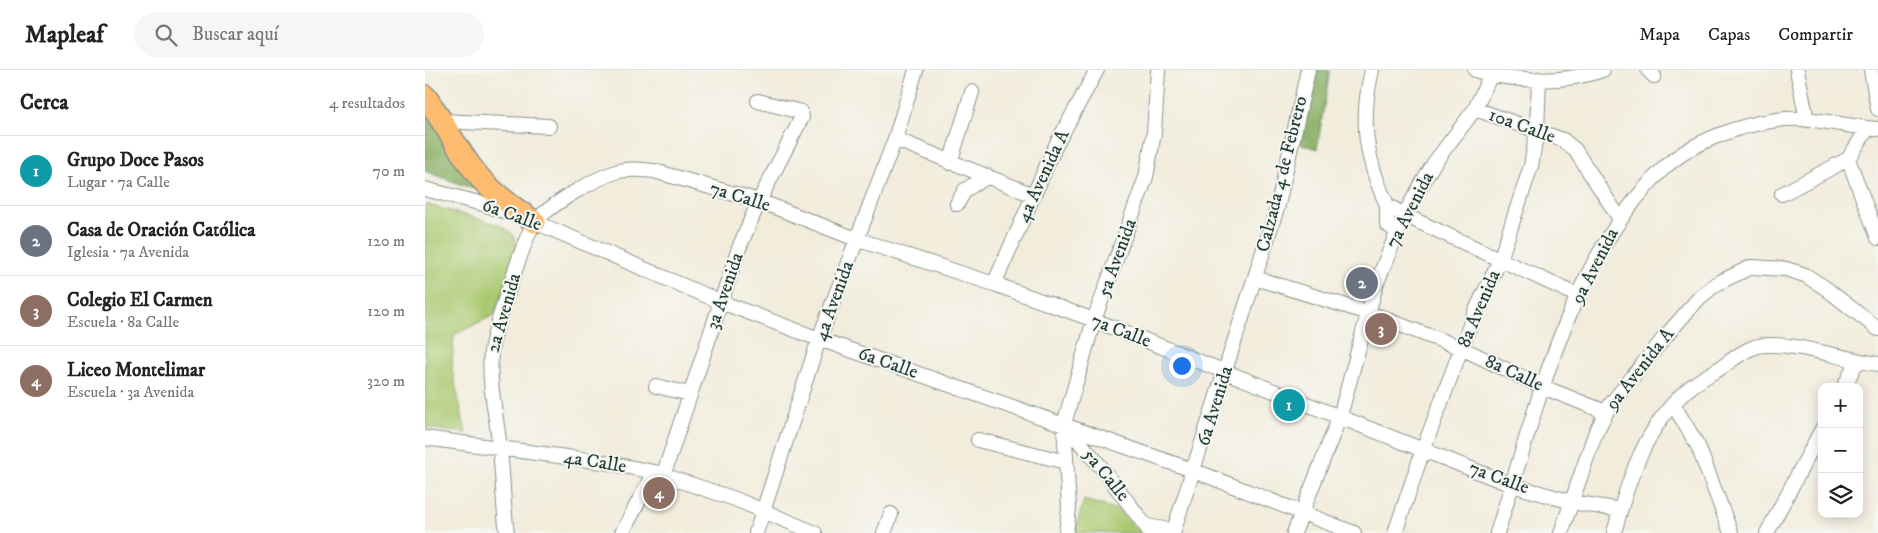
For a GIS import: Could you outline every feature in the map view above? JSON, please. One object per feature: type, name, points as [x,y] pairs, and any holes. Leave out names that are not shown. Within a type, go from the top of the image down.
[{"type":"highway","points":[[425,96],[482,179],[533,215]]},
{"type":"street","name":"4a Avenida","points":[[756,533],[819,339],[895,139],[916,70]]},
{"type":"street","name":"4a Avenida A","points":[[994,284],[1056,145],[1097,70]]},
{"type":"street","name":"5a Avenida","points":[[1066,533],[1069,508],[1064,424],[1094,320],[1146,177],[1154,133],[1158,70]]},
{"type":"street","name":"Calzada 4 de Febrero","points":[[1255,278],[1278,205],[1308,70]]},
{"type":"street","points":[[1372,70],[1367,102],[1366,144],[1387,205],[1387,224],[1397,232]]},
{"type":"street","points":[[1475,70],[1519,80],[1576,76],[1603,70]]},
{"type":"street","points":[[1797,70],[1807,120]]},
{"type":"street","points":[[1871,70],[1878,109]]},
{"type":"street","name":"7a Avenida","points":[[1294,533],[1340,416],[1380,274],[1404,215],[1434,162],[1475,109],[1493,73]]},
{"type":"street","name":"8a Avenida","points":[[1395,533],[1423,450],[1461,348],[1475,312],[1500,260],[1531,166],[1537,130],[1539,79]]},
{"type":"street","points":[[950,162],[972,92]]},
{"type":"street","name":"3a Avenida","points":[[622,533],[659,474],[690,394],[739,248],[759,201],[801,121],[801,112],[758,100]]},
{"type":"street","name":"10a Calle","points":[[1475,109],[1563,140],[1575,150],[1620,218]]},
{"type":"street","name":"9a Avenida","points":[[1497,533],[1558,340],[1603,244],[1620,218],[1665,168],[1702,144],[1751,125],[1778,120],[1807,120],[1873,128]]},
{"type":"street","points":[[441,121],[549,126]]},
{"type":"street","points":[[1782,194],[1848,159],[1873,128]]},
{"type":"street","points":[[895,139],[1033,195]]},
{"type":"street","points":[[1848,159],[1878,238]]},
{"type":"street","name":"7a Calle","points":[[618,171],[654,171],[759,201],[856,239],[994,284],[1094,320],[1512,484],[1572,502],[1620,510]]},
{"type":"street","name":"2a Avenida","points":[[507,533],[502,504],[500,449],[490,383],[491,349],[533,215],[618,171]]},
{"type":"street","points":[[957,204],[965,190],[988,176]]},
{"type":"street","name":"6a Calle","points":[[425,189],[533,215],[721,302],[819,339],[1195,471],[1301,514],[1354,533]]},
{"type":"street","points":[[1387,205],[1404,215],[1579,296]]},
{"type":"street","name":"9a Avenida A","points":[[1561,533],[1595,434],[1610,405],[1632,375],[1699,298],[1716,284],[1751,267],[1786,268],[1805,275],[1878,329]]},
{"type":"street","name":"8a Calle","points":[[1255,278],[1369,313],[1461,348],[1543,387],[1603,411]]},
{"type":"street","name":"6a Avenida","points":[[1173,532],[1195,471],[1255,278]]},
{"type":"street","points":[[1614,533],[1630,475],[1662,416],[1688,389],[1755,347],[1765,345],[1791,347],[1878,364]]},
{"type":"street","points":[[1846,383],[1857,361]]},
{"type":"street","points":[[656,386],[690,394]]},
{"type":"street","points":[[1673,404],[1698,446],[1731,533]]},
{"type":"street","name":"5a Calle","points":[[1064,424],[1149,529],[1173,532]]},
{"type":"street","points":[[1767,533],[1818,437]]},
{"type":"street","name":"4a Calle","points":[[425,438],[603,462],[659,474],[763,510],[815,533]]},
{"type":"street","points":[[978,440],[1066,462]]},
{"type":"green space","points":[[1313,70],[1330,70],[1317,149],[1300,144],[1309,104]]},
{"type":"green space","points":[[425,109],[475,186],[473,189],[425,171]]},
{"type":"green space","points":[[425,204],[500,225],[514,235],[517,251],[494,315],[454,335],[452,369],[466,433],[425,428]]},
{"type":"green space","points":[[1084,500],[1118,510],[1141,533],[1074,533]]},
{"type":"place","name":"Casa de Oración Católica","points":[[1362,283]]},
{"type":"place","name":"Colegio El Carmen","points":[[1381,329]]},
{"type":"place","name":"Grupo Doce Pasos","points":[[1289,405]]},
{"type":"place","name":"Liceo Montelimar","points":[[659,493]]}]
